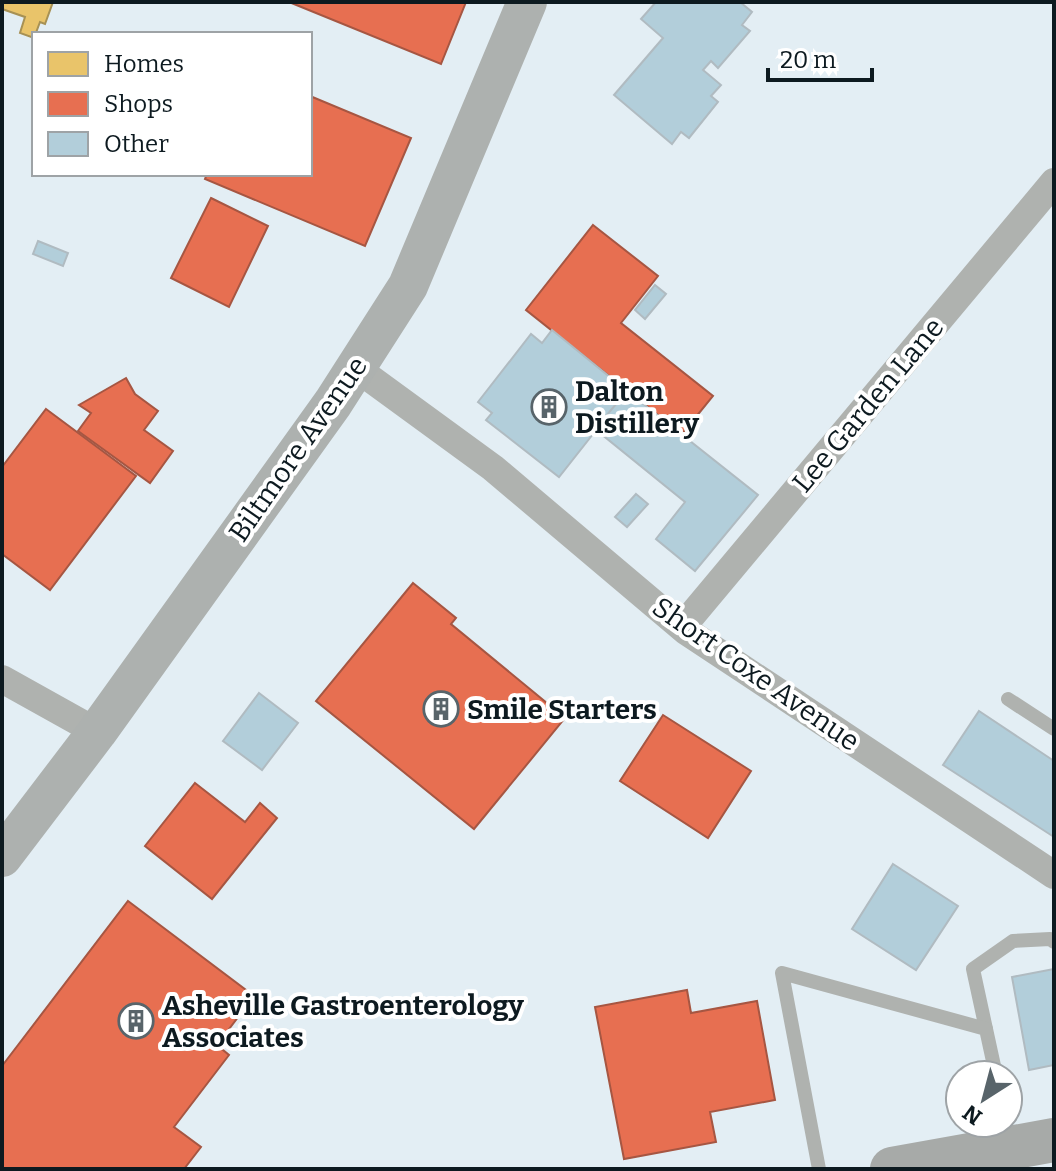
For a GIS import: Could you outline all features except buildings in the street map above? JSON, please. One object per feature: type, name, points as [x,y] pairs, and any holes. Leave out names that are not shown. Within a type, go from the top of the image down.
[{"type":"main road","name":"Biltmore Avenue","points":[[6,844],[97,732],[356,368],[408,286],[527,2]]},
{"type":"main road","points":[[892,1169],[1009,1142],[1054,1140]]},
{"type":"street","name":"Lee Garden Lane","points":[[682,627],[1054,182]]},
{"type":"street","name":"Short Coxe Avenue","points":[[356,368],[493,468],[682,627],[1054,875]]},
{"type":"street","points":[[2,679],[97,732]]},
{"type":"lane","points":[[1008,699],[1054,729]]},
{"type":"lane","points":[[993,1059],[973,969],[1013,941],[1050,939],[1054,942]]},
{"type":"lane","points":[[819,1169],[782,973],[986,1029]]},
{"type":"place","name":"Dalton Distillery","points":[[549,407]]},
{"type":"place","name":"Smile Starters","points":[[441,709]]},
{"type":"place","name":"Asheville Gastroenterology Associates","points":[[136,1021]]}]
